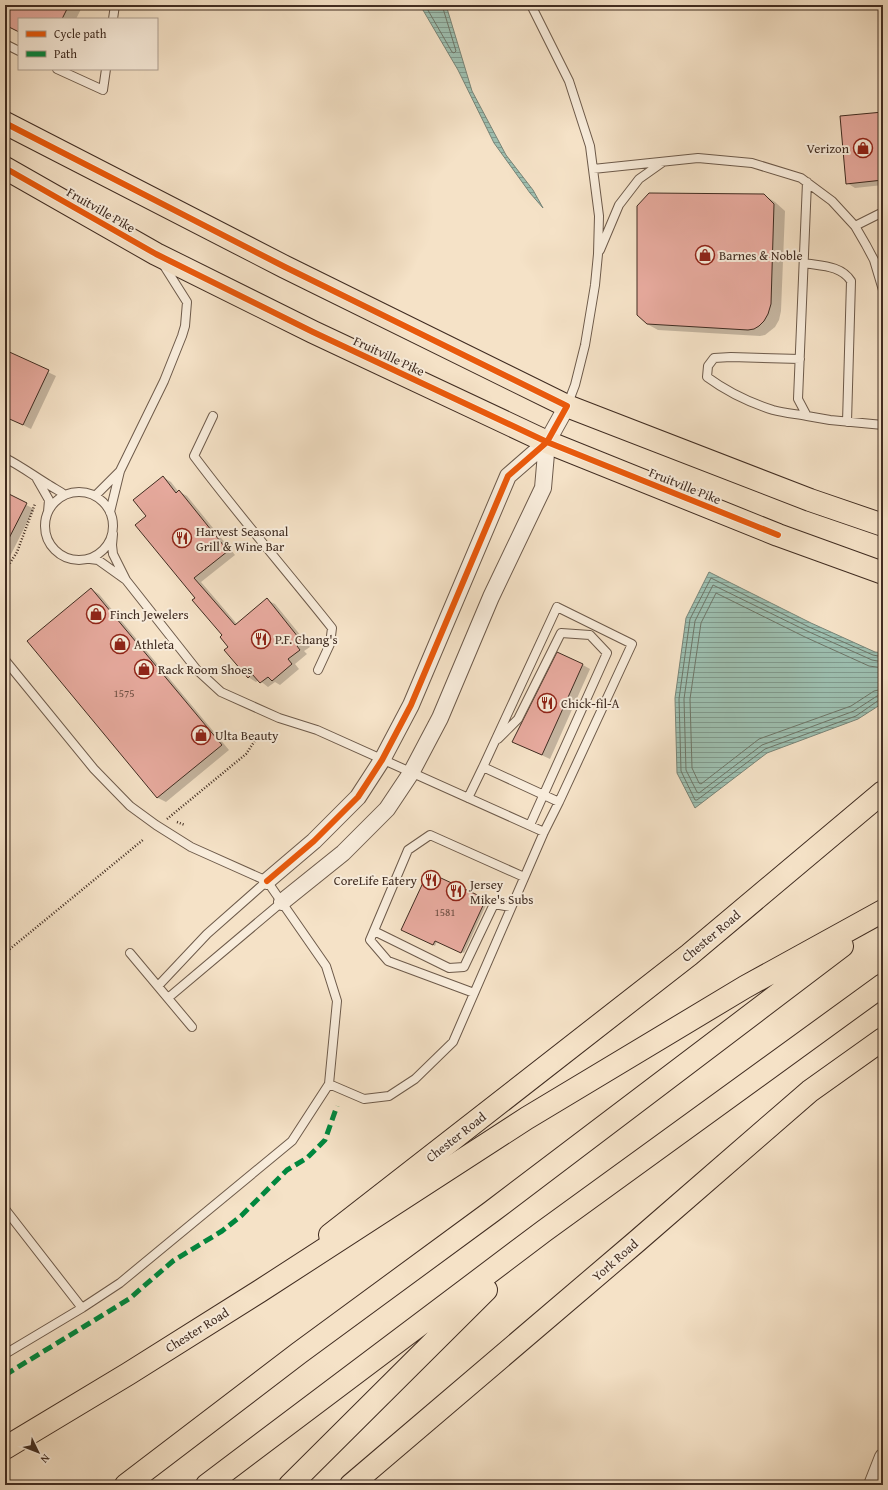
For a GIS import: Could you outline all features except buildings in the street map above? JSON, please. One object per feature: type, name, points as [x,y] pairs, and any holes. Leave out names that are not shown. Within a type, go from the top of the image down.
[{"type":"main road","points":[[5,123],[285,267],[567,406],[810,500],[883,525]]},
{"type":"main road","name":"Fruitville Pike","points":[[5,168],[156,254],[313,332],[547,442],[778,535],[883,573]]},
{"type":"main road","name":"Chester Road","points":[[5,1448],[128,1374],[260,1291],[689,955],[883,792]]},
{"type":"main road","points":[[857,813],[883,798]]},
{"type":"main road","points":[[260,1291],[527,1118],[745,987],[883,911]]},
{"type":"main road","points":[[126,1485],[299,1353],[491,1212],[883,916]]},
{"type":"main road","points":[[207,1485],[544,1231],[883,985]]},
{"type":"main road","name":"York Road","points":[[350,1485],[810,1092],[883,1040]]},
{"type":"main road","points":[[290,1485],[544,1231]]},
{"type":"street","points":[[267,881],[314,841],[358,797],[382,760],[411,705],[508,476],[547,442],[567,406]]},
{"type":"street","points":[[282,902],[344,853],[387,809],[411,772],[440,718],[491,597],[543,488],[547,442]]},
{"type":"street","points":[[872,1485],[883,1456]]},
{"type":"lane","points":[[113,18],[114,5]]},
{"type":"lane","points":[[531,5],[569,81],[590,146],[598,216],[596,285],[585,344],[575,385],[567,406]]},
{"type":"lane","points":[[5,44],[18,50]]},
{"type":"lane","points":[[59,70],[102,90],[106,70]]},
{"type":"lane","points":[[593,169],[698,158],[752,163],[801,178],[832,201],[855,226],[874,260],[883,290]]},
{"type":"lane","points":[[598,254],[619,205],[639,179],[664,162]]},
{"type":"lane","points":[[807,182],[798,399],[807,416]]},
{"type":"lane","points":[[855,226],[883,212]]},
{"type":"lane","points":[[110,512],[120,471],[159,392],[185,326],[187,302],[156,254]]},
{"type":"lane","points":[[804,263],[839,269],[847,275],[851,281],[847,422]]},
{"type":"lane","points":[[800,359],[714,358],[708,366],[707,377],[716,384],[740,396],[774,410],[830,420],[883,424]]},
{"type":"lane","points":[[213,416],[194,456],[226,499],[332,628],[330,644],[318,670]]},
{"type":"lane","points":[[5,458],[19,465],[65,495]]},
{"type":"lane","points":[[95,496],[120,471]]},
{"type":"lane","points":[[36,476],[49,500],[46,534],[50,544],[58,553],[67,558],[78,560],[98,560],[126,580]]},
{"type":"lane","points":[[48,513],[52,505],[65,495],[80,493],[95,496],[104,502],[110,512],[113,523],[113,554],[126,580],[197,670],[221,692],[279,718],[317,730],[544,832]]},
{"type":"lane","points":[[89,559],[97,556],[104,550],[113,534]]},
{"type":"lane","points":[[329,1084],[364,1099],[389,1096],[415,1079],[453,1042],[544,832],[632,644],[557,607],[468,798]]},
{"type":"lane","points":[[495,742],[518,719],[561,633],[590,635],[607,654],[530,825]]},
{"type":"lane","points":[[5,660],[94,769],[130,806],[156,825],[192,847],[267,881],[326,966],[337,1001],[329,1084],[292,1141],[120,1283],[82,1308],[5,1354]]},
{"type":"lane","points":[[483,768],[558,802]]},
{"type":"lane","points":[[474,993],[388,961],[370,940],[408,850],[430,835],[524,877]]},
{"type":"lane","points":[[158,986],[208,934],[267,881]]},
{"type":"lane","points":[[168,998],[282,902]]},
{"type":"lane","points":[[374,931],[449,968],[464,967],[494,904],[512,907]]},
{"type":"lane","points":[[130,953],[192,1027]]},
{"type":"lane","points":[[5,1209],[82,1308]]},
{"type":"path","points":[[5,571],[17,552],[35,504]]},
{"type":"path","points":[[167,819],[246,754],[260,733]]},
{"type":"path","points":[[5,953],[144,839]]},
{"type":"water","points":[[420,5],[446,5],[472,91],[506,155],[533,190],[543,208],[530,193],[494,143],[458,70]]},
{"type":"water","points":[[709,572],[811,623],[875,652],[883,653],[883,703],[858,719],[767,753],[695,808],[677,773],[675,698],[686,618]]},
{"type":"marked path","points":[[5,1375],[129,1299],[173,1261],[222,1231],[241,1216],[287,1170],[307,1158],[325,1140],[337,1106]]},
{"type":"cycle path","points":[[5,123],[285,267],[567,406],[547,442],[508,476],[411,705],[382,760],[358,797],[314,841],[267,881]]},
{"type":"cycle path","points":[[5,168],[156,254],[313,332],[547,442],[778,535]]},
{"type":"place","name":"Verizon","points":[[863,148]]},
{"type":"place","name":"Barnes & Noble","points":[[705,255]]},
{"type":"place","name":"Harvest Seasonal Grill & Wine Bar","points":[[182,538]]},
{"type":"place","name":"Finch Jewelers","points":[[96,614]]},
{"type":"place","name":"P.F. Chang's","points":[[261,639]]},
{"type":"place","name":"Athleta","points":[[120,644]]},
{"type":"place","name":"Rack Room Shoes","points":[[144,669]]},
{"type":"place","name":"Chick-fil-A","points":[[547,703]]},
{"type":"place","name":"Ulta Beauty","points":[[201,735]]},
{"type":"place","name":"CoreLife Eatery","points":[[431,880]]},
{"type":"place","name":"Jersey Mike's Subs","points":[[456,891]]}]
